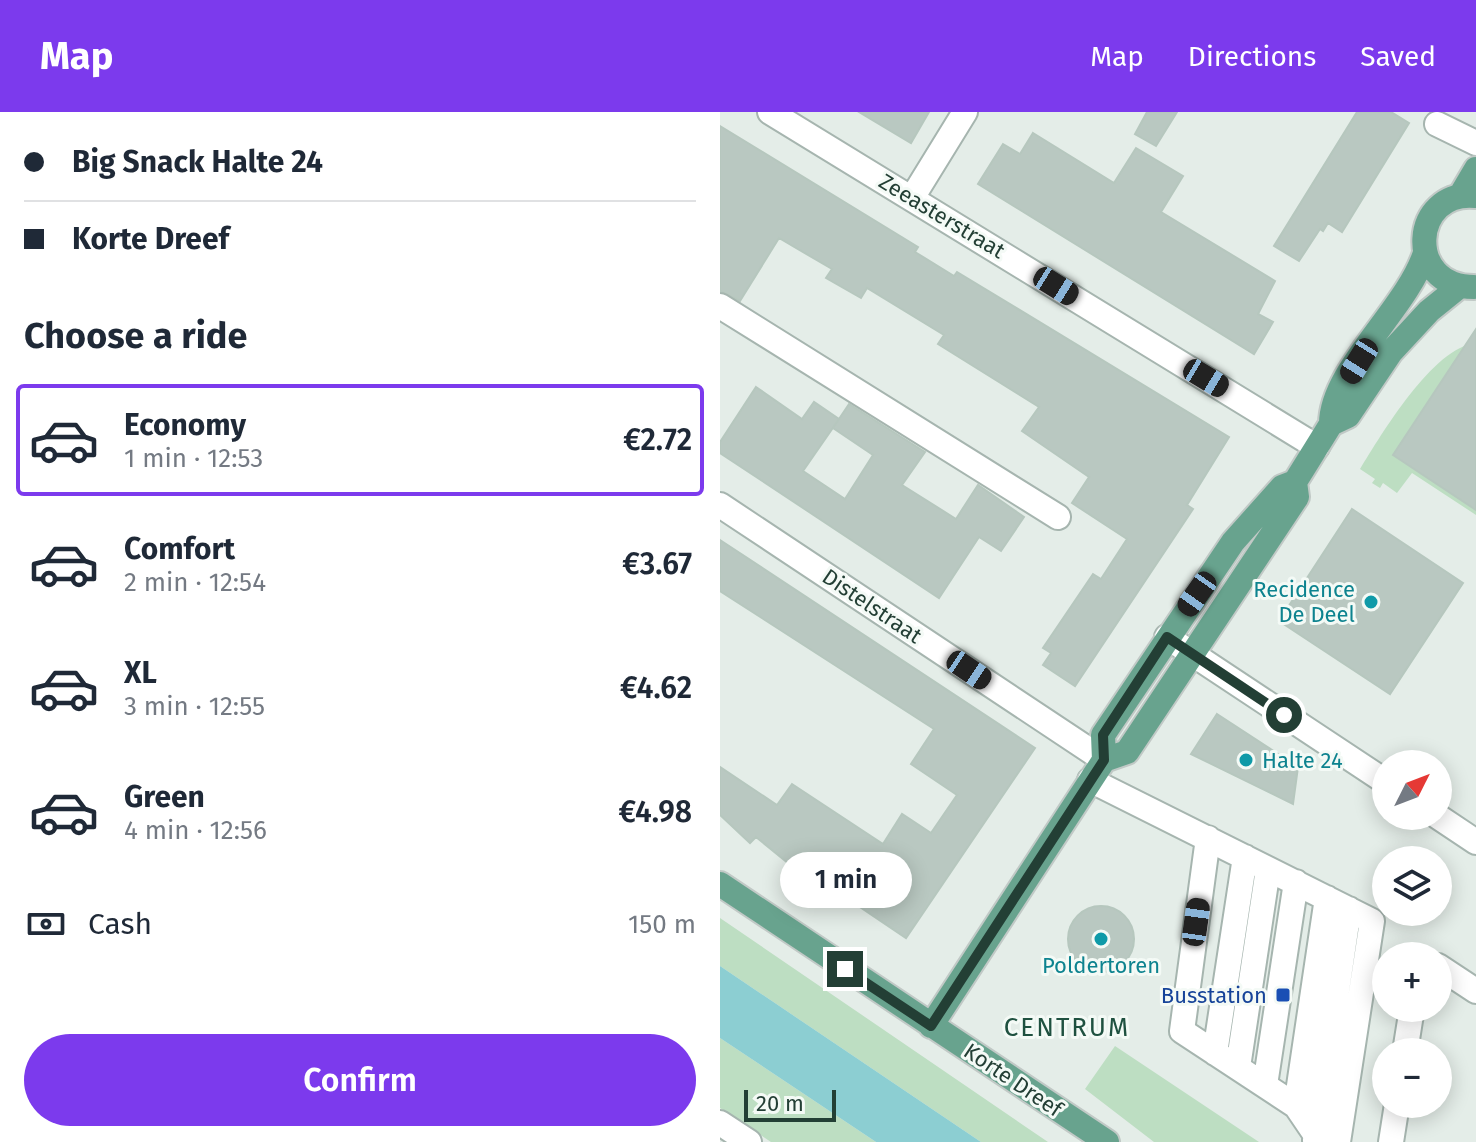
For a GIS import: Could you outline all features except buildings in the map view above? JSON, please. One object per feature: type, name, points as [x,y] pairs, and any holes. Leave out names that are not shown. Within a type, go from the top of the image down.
[{"type":"main road","points":[[1468,286],[1438,275],[1425,253],[1423,241],[1430,217],[1448,201],[1468,196],[1476,169]]},
{"type":"main road","points":[[931,1026],[1097,770],[1103,735],[1167,637],[1233,542],[1282,487],[1295,482],[1331,424],[1331,406],[1373,339],[1415,281],[1425,253]]},
{"type":"main road","points":[[1331,424],[1348,416],[1391,352],[1429,311],[1468,286]]},
{"type":"main road","points":[[1097,770],[1127,752],[1297,497],[1295,482]]},
{"type":"main road","name":"Korte Dreef","points":[[720,884],[1107,1142]]},
{"type":"street","name":"Zeeasterstraat","points":[[770,112],[1317,447]]},
{"type":"street","points":[[912,198],[965,112]]},
{"type":"street","points":[[1437,124],[1476,143]]},
{"type":"street","points":[[720,306],[1058,517]]},
{"type":"street","name":"Distelstraat","points":[[720,505],[1097,770],[1208,838],[1349,909],[1323,1139]]},
{"type":"street","points":[[1167,637],[1372,773]]},
{"type":"street","points":[[1452,826],[1476,842]]},
{"type":"street","points":[[1208,838],[1182,1031],[1296,1106],[1323,1139]]},
{"type":"street","points":[[1215,1053],[1245,857]]},
{"type":"street","points":[[1238,1067],[1268,869]]},
{"type":"street","points":[[1265,1085],[1296,882]]},
{"type":"street","points":[[1296,1106],[1327,898]]},
{"type":"street","points":[[1452,975],[1476,991]]},
{"type":"street","points":[[1391,1142],[1395,1118]]},
{"type":"street","points":[[720,1123],[749,1142]]},
{"type":"green space","points":[[1476,343],[1476,515],[1412,473],[1397,493],[1383,483],[1380,488],[1372,483],[1375,479],[1360,469],[1410,395],[1443,360],[1460,348]]},
{"type":"green space","points":[[720,918],[1048,1142],[981,1142],[720,966]]},
{"type":"green space","points":[[720,1038],[876,1142],[771,1142],[720,1108]]},
{"type":"green space","points":[[1115,1046],[1259,1142],[1154,1142],[1085,1089]]},
{"type":"water","points":[[720,966],[981,1142],[876,1142],[720,1038]]},
{"type":"place","name":"Recidence De Deel","points":[[1371,602]]},
{"type":"place","name":"Halte 24","points":[[1246,760]]},
{"type":"place","name":"Poldertoren","points":[[1101,939]]},
{"type":"place","name":"Busstation","points":[[1283,995]]},
{"type":"district","name":"CENTRUM","points":[[1067,1027]]},
{"type":"route","points":[[845,969],[931,1026],[1104,760],[1103,735],[1167,637],[1284,715]]}]
